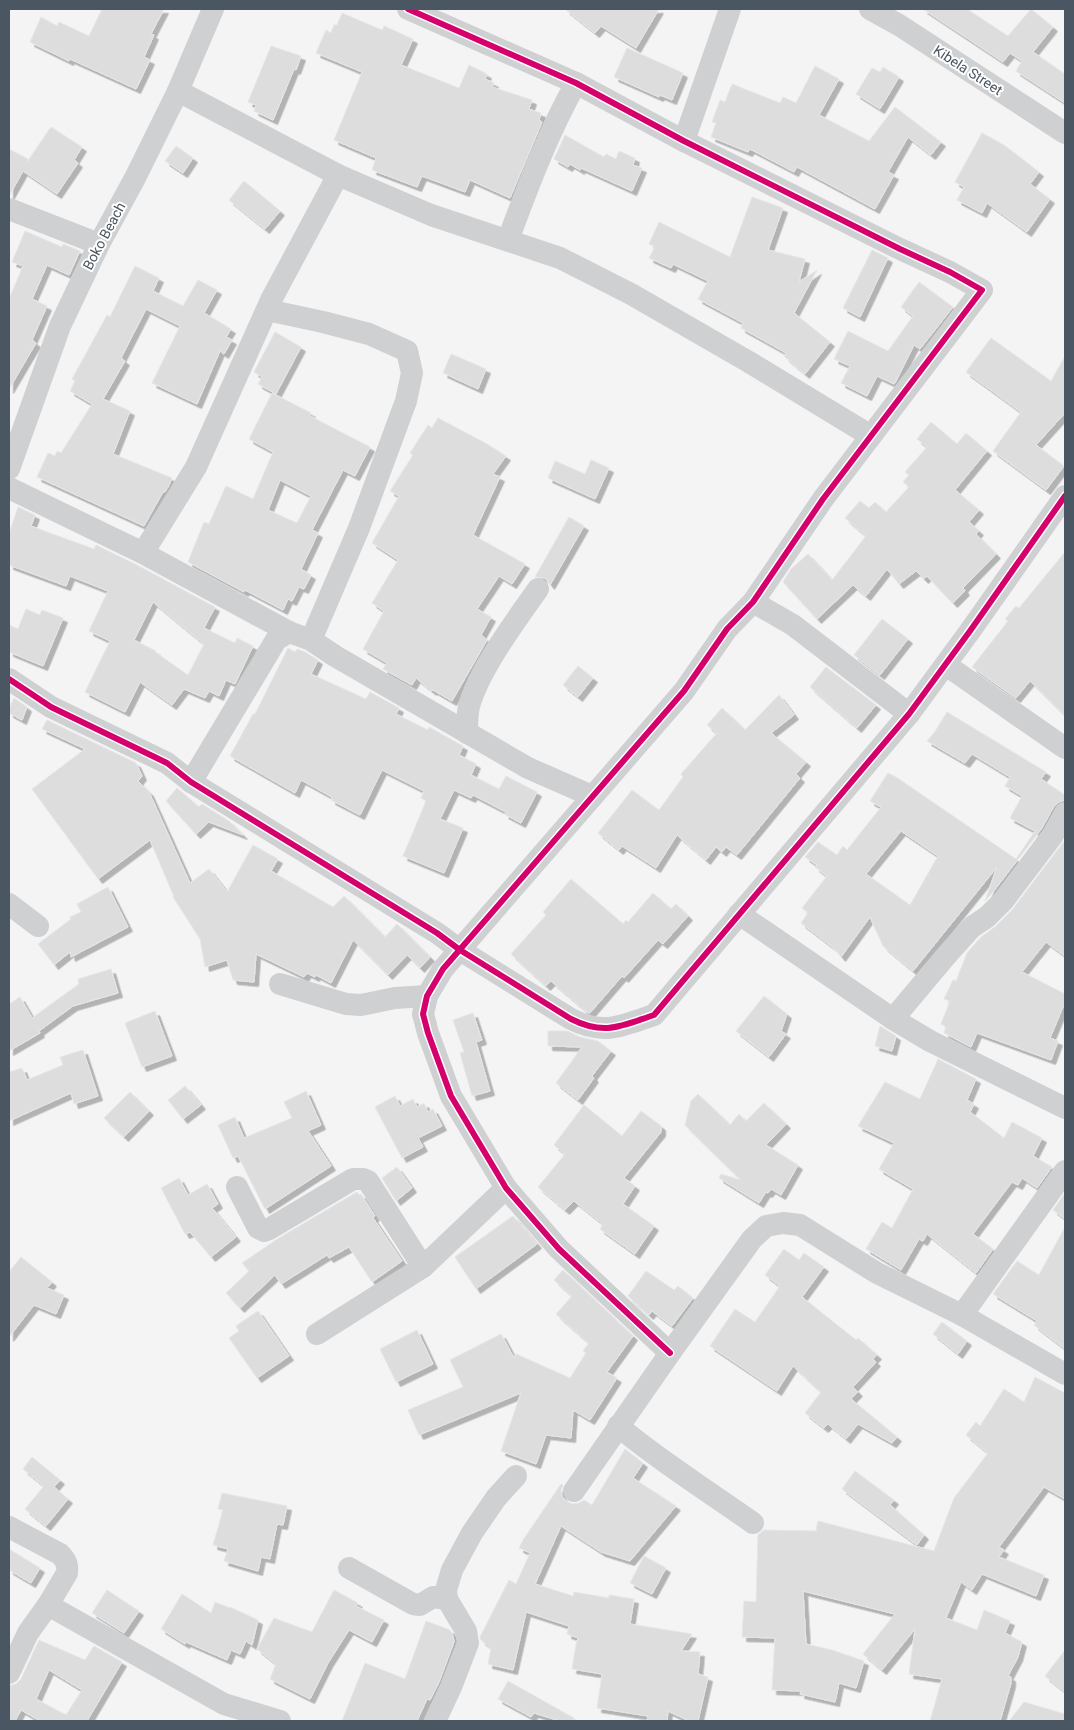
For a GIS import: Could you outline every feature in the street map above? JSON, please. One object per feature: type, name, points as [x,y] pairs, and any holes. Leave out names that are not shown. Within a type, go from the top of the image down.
[{"type":"street","name":"Boko Beach","points":[[9,469],[60,326],[99,244],[135,178],[178,91],[213,9]]},
{"type":"street","points":[[408,9],[576,83],[684,141],[950,272],[982,290],[823,499],[754,602],[727,629],[684,691],[443,969],[427,996],[423,1014],[424,1020],[451,1096],[506,1188],[559,1250],[670,1353]]},
{"type":"street","points":[[684,141],[730,9]]},
{"type":"street","name":"Kibela Street","points":[[870,9],[899,25],[1065,133]]},
{"type":"street","points":[[508,240],[545,146],[562,108],[576,83]]},
{"type":"street","points":[[178,91],[338,175],[430,215],[560,258],[631,294],[749,362],[871,436]]},
{"type":"street","points":[[143,553],[196,467],[266,310],[338,175]]},
{"type":"street","points":[[9,209],[99,244]]},
{"type":"street","points":[[266,310],[369,334],[407,351],[412,373],[406,401],[378,480],[312,640]]},
{"type":"street","points":[[9,488],[143,553],[289,632],[312,640],[335,656],[528,768],[592,796]]},
{"type":"street","points":[[9,679],[51,707],[167,763],[191,782],[437,932],[460,950],[571,1019],[586,1027],[602,1029],[619,1026],[654,1015],[909,714],[946,665],[1065,496]]},
{"type":"street","points":[[467,733],[466,720],[475,691],[507,635],[538,589]]},
{"type":"street","points":[[754,602],[793,625],[909,714]]},
{"type":"street","points":[[191,782],[276,640],[289,632]]},
{"type":"street","points":[[946,665],[1065,748]]},
{"type":"street","points":[[893,1020],[944,957],[972,927],[987,918],[1003,901],[1053,835],[1065,813]]},
{"type":"street","points":[[9,904],[38,926]]},
{"type":"street","points":[[739,914],[893,1020],[930,1041],[1065,1108]]},
{"type":"street","points":[[280,984],[346,1004],[362,1005],[395,998],[427,996]]},
{"type":"street","points":[[962,1315],[1065,1171]]},
{"type":"street","points":[[237,1187],[258,1228],[264,1231],[353,1179],[364,1178],[368,1180],[423,1267]]},
{"type":"street","points":[[317,1334],[423,1267],[506,1188]]},
{"type":"street","points":[[574,1491],[618,1426],[752,1239],[766,1226],[783,1223],[800,1225],[876,1273],[962,1315],[1065,1374]]},
{"type":"street","points":[[618,1426],[675,1469],[753,1523]]},
{"type":"street","points":[[435,1721],[451,1687],[468,1642],[466,1631],[447,1599],[446,1590],[452,1570],[472,1533],[496,1498],[516,1476]]},
{"type":"street","points":[[9,1527],[60,1554],[67,1563],[67,1573],[48,1605],[28,1633],[9,1672]]},
{"type":"street","points":[[348,1568],[413,1604],[420,1605],[433,1597],[447,1599]]},
{"type":"street","points":[[48,1605],[220,1713],[280,1721]]},
{"type":"building","points":[[102,9],[164,9],[151,34],[154,35],[144,57],[150,60],[136,89],[70,59],[69,61],[30,42],[41,17],[57,26],[59,22],[89,36]]},
{"type":"building","points":[[565,9],[659,9],[636,48],[601,26],[595,33]]},
{"type":"building","points":[[923,9],[967,9],[1008,36],[1031,9],[1053,27],[1033,52],[1065,74],[1065,103],[1016,71],[1022,61],[1010,53],[1003,62]]},
{"type":"building","points":[[342,13],[382,30],[384,26],[413,39],[401,65],[459,88],[469,65],[487,74],[485,79],[494,83],[492,87],[532,100],[529,109],[541,113],[539,120],[542,122],[510,198],[470,180],[465,192],[422,176],[417,187],[372,170],[376,158],[334,140],[362,72],[316,53],[326,30],[331,33]]},
{"type":"building","points":[[271,46],[301,56],[273,120],[254,111],[256,105],[248,102]]},
{"type":"building","points":[[627,48],[683,73],[672,100],[660,95],[659,97],[614,77]]},
{"type":"building","points":[[815,66],[839,79],[819,115],[869,141],[895,107],[941,142],[931,155],[908,137],[888,172],[894,175],[875,209],[797,167],[794,172],[750,149],[748,152],[711,137],[716,123],[712,122],[720,100],[725,102],[732,84],[780,103],[783,97],[796,103]]},
{"type":"building","points":[[883,67],[899,77],[880,109],[856,94],[872,68],[880,72]]},
{"type":"building","points":[[51,127],[82,147],[74,160],[78,163],[57,194],[23,171],[9,196],[9,149],[28,159],[27,162]]},
{"type":"building","points":[[982,133],[1004,145],[1039,172],[1030,184],[1050,199],[1027,232],[987,203],[982,213],[957,200],[964,187],[955,182]]},
{"type":"building","points":[[565,135],[604,157],[606,154],[616,159],[619,151],[635,158],[633,165],[642,168],[632,191],[581,168],[580,170],[570,164],[568,167],[554,159]]},
{"type":"building","points":[[176,146],[193,158],[183,173],[165,161]]},
{"type":"building","points":[[244,181],[280,211],[265,229],[229,200]]},
{"type":"building","points":[[752,197],[783,208],[768,250],[805,259],[799,282],[817,270],[794,313],[830,342],[805,374],[784,356],[786,353],[741,328],[743,323],[698,299],[708,281],[673,264],[671,268],[649,258],[655,247],[649,244],[659,222],[730,257]]},
{"type":"building","points":[[25,231],[62,247],[63,244],[80,251],[69,275],[47,265],[32,299],[47,306],[32,340],[36,343],[9,389],[9,299],[23,266],[12,262]]},
{"type":"building","points":[[872,250],[888,258],[860,317],[843,308]]},
{"type":"building","points":[[135,266],[159,278],[153,291],[183,306],[198,280],[217,290],[204,313],[231,329],[226,337],[232,340],[224,354],[220,351],[197,404],[152,383],[180,326],[146,309],[121,358],[125,361],[103,399],[130,411],[113,454],[172,478],[144,526],[37,477],[48,453],[55,456],[57,451],[61,453],[92,404],[70,391],[75,381],[72,379],[107,315],[110,317]]},
{"type":"building","points":[[919,282],[953,307],[920,349],[914,345],[895,383],[877,376],[867,396],[841,383],[850,366],[834,359],[848,331],[888,351],[913,316],[901,307]]},
{"type":"building","points":[[275,332],[301,347],[276,394],[258,384],[262,377],[254,372]]},
{"type":"building","points":[[991,338],[1051,381],[1065,356],[1065,413],[1036,445],[1064,466],[1046,490],[993,451],[1021,412],[966,372]]},
{"type":"building","points":[[451,354],[486,369],[478,389],[443,373]]},
{"type":"building","points":[[272,393],[311,413],[310,416],[370,447],[355,476],[343,470],[312,530],[318,533],[301,569],[311,575],[304,589],[299,587],[292,601],[288,599],[283,610],[245,590],[244,592],[188,562],[204,522],[209,524],[226,486],[253,499],[273,452],[249,439]],"holes":[[[280,480],[311,496],[297,523],[268,510]]]},
{"type":"building","points":[[438,418],[506,456],[493,474],[500,477],[473,535],[525,564],[512,584],[499,576],[477,609],[491,617],[481,635],[487,640],[452,701],[432,691],[416,678],[412,685],[383,669],[387,663],[363,649],[384,611],[372,603],[398,560],[372,543],[399,496],[390,491],[413,455],[410,453],[428,425],[432,428]]},
{"type":"building","points":[[931,422],[957,444],[966,433],[987,451],[955,490],[979,510],[969,522],[979,531],[976,534],[996,554],[963,588],[965,591],[953,603],[927,576],[924,579],[916,571],[899,584],[887,569],[866,596],[853,585],[817,619],[783,582],[791,569],[808,554],[832,580],[866,536],[845,518],[860,501],[869,508],[875,502],[886,512],[909,487],[903,482],[909,475],[905,472],[927,447],[917,439]]},
{"type":"building","points":[[591,460],[609,468],[595,499],[548,478],[555,461],[585,474]]},
{"type":"building","points":[[18,507],[35,515],[31,526],[94,549],[96,545],[215,607],[204,628],[235,643],[237,638],[253,646],[235,684],[226,680],[219,696],[209,691],[205,698],[184,689],[172,705],[140,682],[125,712],[85,692],[110,641],[89,631],[108,591],[70,576],[66,586],[9,565],[9,534]],"holes":[[[153,602],[204,644],[188,675],[156,651],[134,640]]]},
{"type":"building","points":[[569,517],[584,526],[550,585],[545,578],[535,577]]},
{"type":"building","points":[[1065,552],[1065,716],[1030,681],[1016,698],[972,667],[1008,621],[1005,619],[1016,606],[1019,608]]},
{"type":"building","points":[[26,609],[40,615],[42,610],[63,618],[43,666],[9,652],[9,625],[18,629]]},
{"type":"building","points":[[882,619],[908,639],[880,675],[854,655]]},
{"type":"building","points":[[288,648],[295,652],[297,649],[305,652],[318,660],[311,674],[366,699],[370,692],[399,708],[396,714],[428,730],[429,727],[463,746],[459,755],[476,764],[471,775],[499,789],[506,776],[537,792],[521,823],[504,814],[506,812],[473,795],[471,798],[454,790],[440,819],[463,828],[444,873],[403,856],[426,801],[421,798],[424,791],[382,770],[360,815],[331,800],[332,797],[301,780],[295,793],[230,756],[253,714],[255,714]]},
{"type":"building","points":[[578,666],[593,678],[578,697],[563,685]]},
{"type":"building","points":[[826,667],[876,705],[857,728],[810,687]]},
{"type":"building","points":[[779,695],[794,715],[771,733],[806,762],[796,774],[800,778],[737,855],[726,847],[722,852],[716,847],[706,860],[677,835],[656,868],[622,846],[619,850],[598,833],[632,790],[659,810],[683,777],[681,774],[717,733],[707,725],[722,708],[745,730]]},
{"type":"building","points":[[14,698],[27,707],[22,720],[9,713]]},
{"type":"building","points":[[947,712],[1046,772],[1041,779],[1065,795],[1065,800],[1054,806],[1042,828],[985,901],[997,867],[913,971],[883,946],[870,917],[841,957],[834,948],[801,923],[808,913],[802,908],[827,876],[815,867],[817,865],[805,857],[818,842],[837,855],[843,846],[847,850],[881,807],[870,801],[888,773],[1016,859],[1035,831],[1010,818],[1022,796],[1005,786],[1010,777],[972,754],[965,763],[927,741]],"holes":[[[901,831],[938,856],[910,905],[866,874]]]},
{"type":"building","points":[[47,720],[136,763],[142,776],[138,781],[149,792],[190,883],[209,869],[227,892],[253,845],[278,859],[271,871],[333,907],[344,896],[385,937],[397,924],[430,957],[420,968],[407,955],[388,975],[353,940],[331,983],[316,975],[315,977],[307,973],[304,977],[256,954],[254,982],[233,980],[227,960],[205,967],[200,939],[173,897],[150,840],[98,879],[32,789],[85,749],[42,729]]},
{"type":"building","points":[[177,788],[199,807],[202,804],[229,821],[243,835],[209,822],[196,834],[166,801]]},
{"type":"building","points":[[1065,840],[1065,956],[1046,942],[1022,972],[1065,994],[1065,1002],[1050,1038],[1058,1041],[1051,1060],[977,1033],[971,1047],[944,1033],[946,1027],[941,1024],[950,1001],[944,999],[953,980],[956,981],[967,953],[981,937],[996,926],[1012,910]]},
{"type":"building","points":[[571,879],[623,924],[626,920],[628,922],[653,893],[671,909],[676,904],[688,916],[663,944],[658,940],[624,978],[622,976],[590,1013],[551,981],[546,986],[511,954],[546,915],[543,912]]},
{"type":"building","points":[[108,887],[128,927],[71,957],[70,952],[54,965],[38,944],[71,919],[70,917],[81,912],[77,904]]},
{"type":"building","points":[[111,969],[118,993],[73,1006],[39,1031],[40,1033],[9,1051],[9,1004],[20,997],[32,1018],[79,984],[78,979]]},
{"type":"building","points":[[764,996],[787,1014],[781,1031],[786,1034],[769,1057],[736,1031]]},
{"type":"building","points":[[155,1011],[172,1056],[142,1067],[125,1023]]},
{"type":"building","points":[[473,1013],[482,1040],[476,1042],[490,1091],[472,1096],[460,1053],[464,1052],[453,1020]]},
{"type":"building","points":[[880,1026],[896,1036],[892,1051],[875,1046]]},
{"type":"building","points":[[548,1031],[567,1031],[580,1037],[598,1041],[611,1051],[592,1076],[594,1078],[578,1100],[556,1083],[582,1047],[548,1046]]},
{"type":"building","points":[[83,1050],[98,1096],[74,1104],[71,1093],[9,1121],[9,1072],[22,1068],[27,1080],[63,1065],[60,1057]]},
{"type":"building","points":[[938,1059],[976,1079],[967,1100],[974,1104],[970,1112],[1004,1138],[1012,1122],[1042,1138],[1033,1156],[1052,1167],[1037,1188],[1022,1178],[1018,1185],[1012,1182],[973,1234],[993,1249],[976,1273],[927,1234],[923,1241],[919,1239],[901,1270],[866,1249],[882,1222],[892,1228],[913,1189],[879,1169],[894,1143],[858,1126],[885,1082],[920,1099]]},
{"type":"building","points":[[185,1086],[201,1105],[183,1119],[168,1100]]},
{"type":"building","points":[[306,1091],[321,1125],[308,1131],[331,1166],[265,1209],[238,1156],[233,1158],[218,1125],[235,1117],[244,1138],[292,1118],[284,1102]]},
{"type":"building","points":[[130,1092],[149,1111],[124,1137],[104,1118]]},
{"type":"building","points":[[698,1094],[730,1125],[739,1114],[746,1121],[764,1103],[786,1124],[766,1145],[798,1165],[781,1195],[771,1189],[768,1193],[766,1192],[759,1203],[719,1178],[721,1174],[741,1180],[685,1125],[691,1101]]},
{"type":"building","points":[[395,1096],[400,1106],[413,1099],[417,1107],[424,1103],[428,1112],[433,1109],[442,1126],[418,1138],[423,1147],[402,1158],[375,1107]]},
{"type":"building","points":[[584,1105],[622,1136],[641,1111],[661,1126],[661,1132],[624,1178],[635,1186],[623,1204],[654,1226],[635,1254],[600,1229],[603,1224],[574,1201],[565,1210],[538,1187],[565,1154],[554,1145]]},
{"type":"building","points":[[397,1167],[412,1188],[396,1201],[382,1178]]},
{"type":"building","points":[[179,1178],[188,1195],[207,1184],[218,1204],[212,1208],[236,1237],[211,1257],[190,1232],[185,1234],[161,1188]]},
{"type":"building","points":[[357,1192],[359,1195],[361,1194],[375,1216],[373,1218],[402,1261],[372,1282],[349,1247],[329,1258],[327,1255],[281,1284],[275,1275],[240,1308],[226,1293],[249,1271],[242,1263],[279,1238]]},
{"type":"building","points":[[1065,1193],[1065,1219],[1053,1210]]},
{"type":"building","points":[[513,1216],[537,1244],[476,1289],[455,1257]]},
{"type":"building","points":[[1065,1227],[1065,1349],[1034,1325],[1037,1321],[993,1294],[1017,1261],[1039,1275]]},
{"type":"building","points":[[784,1249],[799,1260],[804,1253],[824,1267],[802,1297],[856,1340],[858,1338],[877,1355],[873,1359],[876,1362],[853,1387],[858,1392],[851,1399],[897,1437],[892,1443],[858,1424],[846,1439],[828,1424],[824,1428],[805,1413],[821,1392],[793,1366],[777,1391],[710,1346],[735,1309],[755,1322],[780,1286],[765,1275]]},
{"type":"building","points":[[21,1257],[52,1282],[47,1288],[64,1295],[56,1314],[34,1305],[9,1337],[9,1272]]},
{"type":"building","points":[[563,1270],[633,1336],[607,1372],[617,1378],[590,1420],[573,1410],[571,1438],[546,1435],[536,1464],[501,1451],[521,1393],[419,1435],[408,1410],[463,1387],[450,1360],[501,1334],[514,1358],[516,1354],[570,1378],[586,1353],[583,1351],[589,1343],[556,1314],[572,1296],[554,1280]]},
{"type":"building","points":[[646,1271],[674,1290],[678,1286],[693,1298],[672,1326],[652,1311],[649,1315],[628,1296]]},
{"type":"building","points":[[258,1311],[289,1356],[257,1378],[229,1338],[239,1331],[236,1326]]},
{"type":"building","points":[[942,1322],[967,1341],[958,1354],[933,1334]]},
{"type":"building","points":[[417,1330],[433,1364],[396,1382],[380,1349]]},
{"type":"building","points":[[1035,1377],[1065,1393],[1065,1499],[1044,1487],[999,1547],[1004,1550],[999,1557],[1044,1575],[1036,1596],[982,1574],[972,1590],[961,1582],[946,1618],[977,1630],[984,1610],[1010,1621],[1005,1633],[1022,1642],[1018,1657],[1008,1676],[1011,1677],[1011,1683],[1000,1721],[930,1721],[942,1679],[909,1674],[915,1629],[882,1670],[863,1654],[895,1614],[803,1591],[806,1644],[832,1650],[864,1661],[856,1688],[839,1683],[835,1702],[800,1694],[801,1691],[772,1690],[775,1638],[742,1637],[744,1601],[756,1602],[758,1535],[764,1530],[816,1531],[818,1521],[934,1551],[954,1498],[988,1453],[966,1435],[976,1422],[980,1426],[1004,1389],[1024,1402]]},
{"type":"building","points":[[625,1449],[643,1463],[633,1478],[676,1506],[630,1561],[601,1552],[561,1526],[535,1584],[573,1596],[574,1592],[609,1598],[609,1595],[634,1599],[630,1624],[692,1634],[681,1651],[700,1652],[698,1674],[708,1677],[698,1721],[689,1721],[668,1711],[667,1721],[647,1721],[648,1716],[597,1708],[602,1674],[572,1669],[578,1638],[567,1634],[569,1626],[526,1612],[513,1670],[488,1664],[491,1648],[480,1637],[509,1580],[516,1584],[530,1553],[519,1548],[523,1540],[561,1484],[563,1485],[561,1490],[562,1496],[567,1502],[573,1504],[584,1500],[592,1505]]},
{"type":"building","points":[[32,1457],[60,1480],[54,1487],[68,1499],[46,1526],[25,1509],[44,1486],[23,1469]]},
{"type":"building","points":[[855,1471],[894,1500],[890,1505],[924,1535],[917,1545],[842,1489]]},
{"type":"building","points":[[222,1493],[287,1506],[283,1525],[277,1524],[270,1559],[261,1557],[258,1571],[224,1561],[228,1549],[213,1545],[223,1510],[218,1509]]},
{"type":"building","points":[[9,1549],[40,1568],[31,1583],[9,1570]]},
{"type":"building","points":[[644,1556],[666,1568],[652,1594],[630,1583]]},
{"type":"building","points":[[107,1590],[139,1611],[124,1633],[92,1613]]},
{"type":"building","points":[[334,1590],[358,1603],[356,1606],[384,1620],[372,1642],[349,1630],[328,1663],[310,1699],[270,1679],[276,1664],[257,1649],[274,1618],[312,1632]]},
{"type":"building","points":[[182,1594],[211,1613],[215,1602],[258,1620],[252,1645],[246,1641],[240,1654],[231,1650],[227,1660],[186,1642],[185,1644],[161,1629]]},
{"type":"building","points":[[426,1621],[450,1630],[454,1642],[439,1682],[430,1700],[427,1699],[417,1721],[342,1721],[365,1663],[405,1679]]},
{"type":"building","points":[[39,1640],[85,1660],[94,1646],[122,1662],[87,1721],[40,1721],[21,1710],[15,1721],[9,1721],[9,1686],[16,1684],[21,1679]],"holes":[[[49,1670],[82,1690],[66,1715],[36,1699]]]},
{"type":"building","points":[[1065,1650],[1065,1692],[1045,1676]]},
{"type":"building","points":[[508,1681],[574,1718],[572,1721],[560,1721],[534,1713],[531,1717],[498,1699]]},
{"type":"building","points":[[1024,1702],[1065,1714],[1065,1721],[1009,1721]]},
{"type":"cycle path","points":[[408,9],[576,83],[684,141],[950,272],[982,290],[823,499],[753,602],[727,629],[684,691],[443,969],[427,996],[423,1014],[451,1096],[506,1188],[559,1249],[670,1353]]},
{"type":"cycle path","points":[[9,679],[51,707],[167,763],[191,782],[437,933],[460,950],[571,1019],[594,1027],[622,1026],[654,1015],[909,714],[1065,496]]}]
